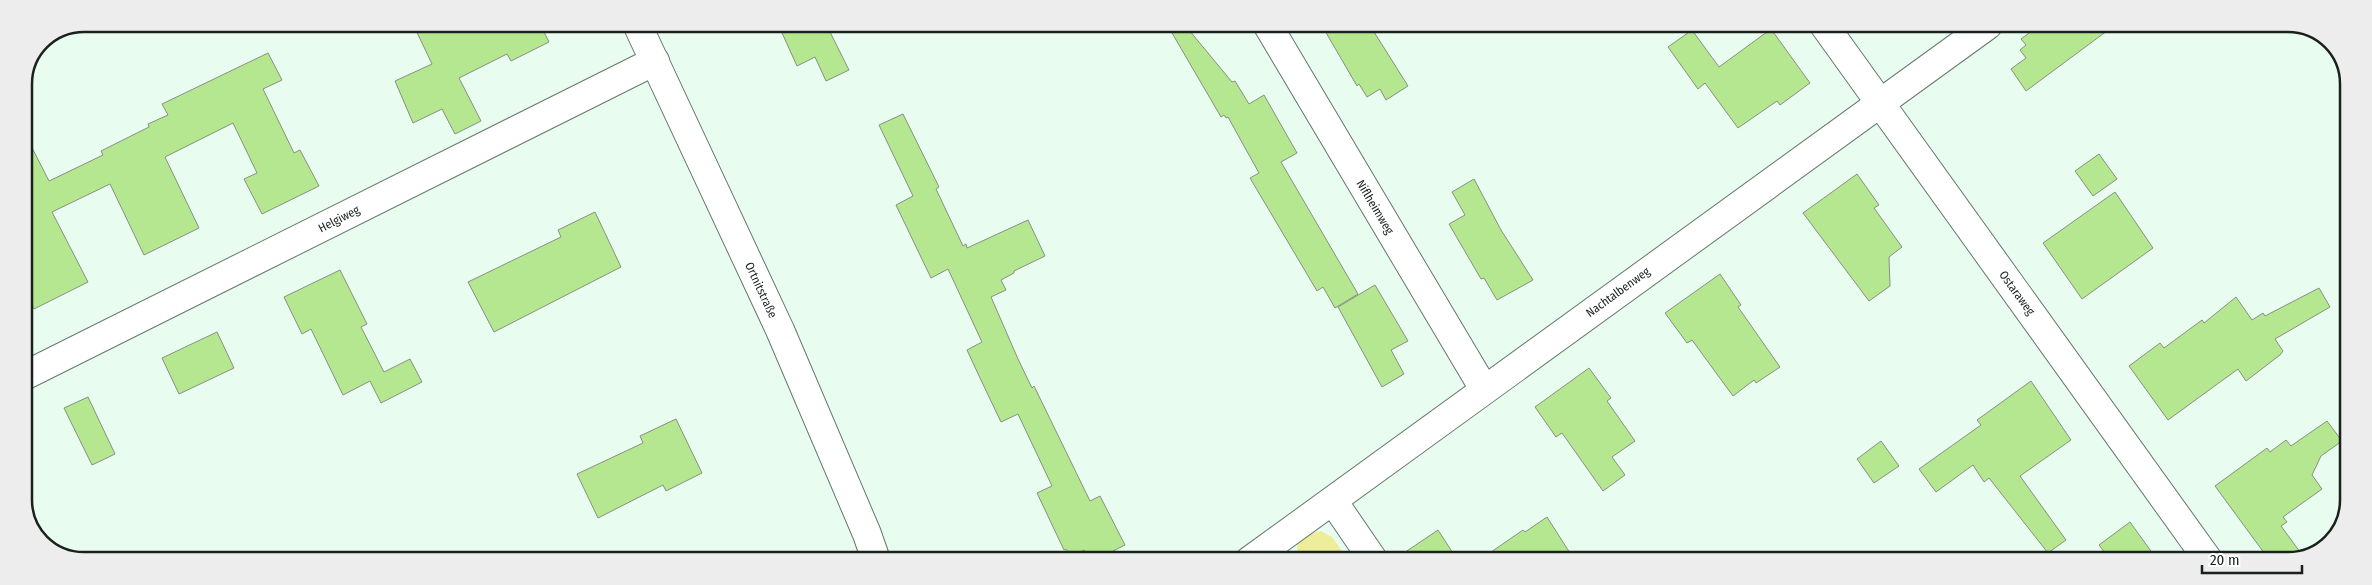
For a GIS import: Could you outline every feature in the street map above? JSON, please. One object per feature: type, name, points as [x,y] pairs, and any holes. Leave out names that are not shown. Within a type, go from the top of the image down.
[{"type":"street","name":"Ortnitstraße","points":[[641,32],[780,330],[873,552]]},
{"type":"street","name":"Niflheimweg","points":[[1272,32],[1484,389]]},
{"type":"street","name":"Ostaraweg","points":[[1829,32],[2203,552]]},
{"type":"street","name":"Nachtalbenweg","points":[[1280,552],[1333,501],[1484,389],[1978,32]]},
{"type":"street","name":"Helgiweg","points":[[33,372],[655,62]]},
{"type":"street","points":[[1333,501],[1368,552]]},
{"type":"shaded area","points":[[1321,531],[1332,537],[1343,552],[1297,552],[1297,546],[1303,536]]},
{"type":"building","points":[[417,32],[544,32],[549,42],[511,61],[507,54],[459,78],[481,121],[455,134],[442,109],[413,123],[395,81],[432,64]]},
{"type":"building","points":[[782,32],[830,32],[849,70],[826,81],[815,57],[797,66]]},
{"type":"building","points":[[1191,32],[1232,82],[1235,81],[1249,104],[1264,95],[1297,153],[1281,162],[1358,294],[1335,308],[1323,287],[1317,291],[1250,178],[1259,173],[1228,117],[1226,118],[1224,115],[1221,117],[1172,33]]},
{"type":"building","points":[[1326,32],[1374,32],[1408,86],[1386,100],[1380,89],[1367,97],[1359,84],[1357,86]]},
{"type":"building","points":[[1689,32],[1693,32],[1719,67],[1767,32],[1773,32],[1810,83],[1780,105],[1777,101],[1738,128],[1705,83],[1698,89],[1668,47]]},
{"type":"building","points":[[2030,32],[2106,32],[2026,91],[2011,69],[2026,58],[2020,50],[2026,45],[2021,39]]},
{"type":"building","points":[[268,53],[282,80],[263,89],[294,153],[300,150],[319,186],[262,214],[244,179],[257,173],[233,123],[165,157],[199,228],[144,255],[110,184],[52,212],[88,282],[34,309],[32,148],[49,181],[103,155],[101,151],[149,127],[148,124],[168,115],[162,104]]},
{"type":"building","points":[[903,114],[939,187],[936,189],[963,246],[966,244],[967,248],[1028,220],[1045,256],[1014,271],[1014,273],[1001,280],[1006,290],[991,297],[1032,388],[1034,386],[1090,501],[1100,496],[1125,545],[1113,552],[1085,552],[1084,550],[1080,552],[1068,552],[1066,549],[1064,550],[1037,493],[1052,486],[1018,414],[1001,422],[967,350],[982,342],[948,269],[931,278],[896,205],[913,196],[879,125]]},
{"type":"building","points":[[2099,154],[2117,179],[2093,196],[2075,171]]},
{"type":"building","points":[[1857,174],[1879,205],[1874,208],[1902,247],[1889,257],[1890,286],[1869,301],[1803,213]]},
{"type":"building","points":[[1474,179],[1501,230],[1533,280],[1497,300],[1484,278],[1481,279],[1449,224],[1465,215],[1452,192]]},
{"type":"building","points":[[2115,192],[2153,248],[2082,299],[2043,243]]},
{"type":"building","points":[[595,212],[621,267],[494,332],[468,282],[561,237],[558,230]]},
{"type":"building","points":[[340,270],[367,324],[361,327],[384,372],[410,359],[422,382],[381,403],[370,381],[343,395],[311,329],[302,334],[284,297]]},
{"type":"building","points":[[1720,274],[1741,305],[1738,307],[1780,367],[1756,383],[1754,380],[1733,396],[1692,340],[1687,343],[1665,313]]},
{"type":"building","points":[[1375,285],[1408,341],[1391,350],[1404,374],[1382,387],[1338,307]]},
{"type":"building","points":[[2319,288],[2330,307],[2275,339],[2283,351],[2280,355],[2246,381],[2238,369],[2168,420],[2129,366],[2160,343],[2164,348],[2202,320],[2204,323],[2236,297],[2252,320],[2263,313],[2265,316]]},
{"type":"building","points":[[217,332],[234,368],[179,394],[162,358]]},
{"type":"building","points":[[1589,368],[1611,398],[1607,401],[1635,441],[1612,457],[1625,475],[1603,491],[1562,433],[1556,437],[1535,407]]},
{"type":"building","points":[[2031,381],[2071,440],[2020,476],[2066,540],[2049,552],[2047,552],[1989,478],[1984,482],[1973,465],[1936,492],[1919,469],[1981,425],[1977,420]]},
{"type":"building","points":[[88,397],[115,454],[92,465],[64,408]]},
{"type":"building","points":[[676,419],[702,473],[666,491],[663,485],[598,518],[577,474],[643,443],[640,436]]},
{"type":"building","points":[[2327,421],[2340,438],[2340,443],[2321,456],[2312,475],[2322,489],[2283,517],[2287,522],[2281,526],[2300,551],[2263,552],[2215,486],[2267,448],[2270,452],[2286,440],[2291,446]]},
{"type":"building","points":[[1881,441],[1899,466],[1874,483],[1857,459]]},
{"type":"building","points":[[1547,517],[1569,552],[1491,552],[1523,530],[1525,532]]},
{"type":"building","points":[[2130,522],[2152,552],[2104,552],[2099,545]]},
{"type":"building","points":[[1438,530],[1452,552],[1405,552]]}]
